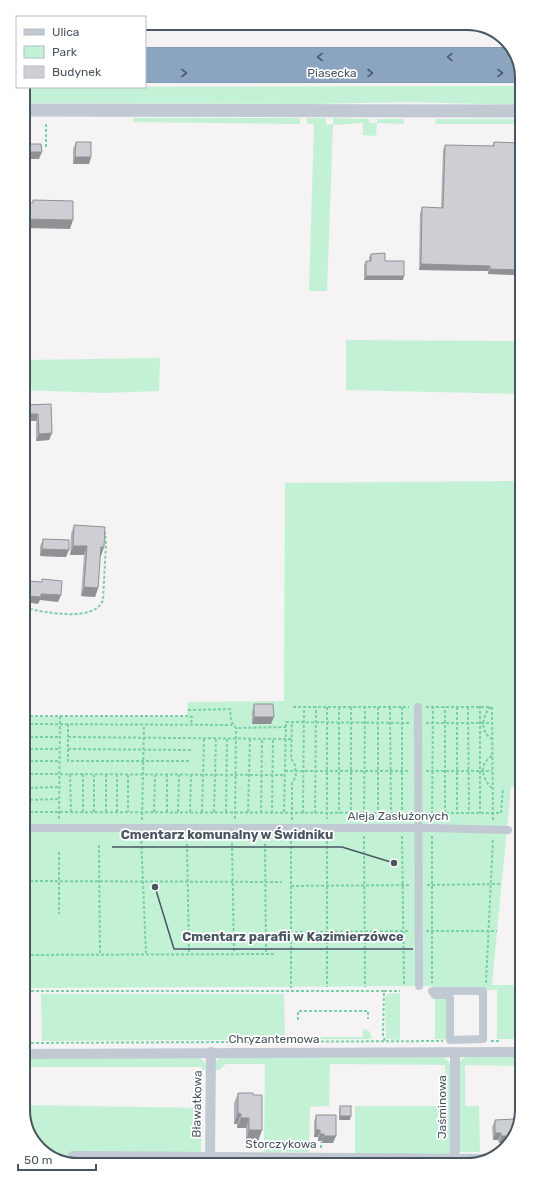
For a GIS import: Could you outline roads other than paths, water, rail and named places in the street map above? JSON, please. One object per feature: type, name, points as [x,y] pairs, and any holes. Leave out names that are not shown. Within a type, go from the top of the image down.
[{"type":"highway","name":"Piasecka","points":[[146,57],[510,57]]},
{"type":"highway","name":"Piasecka","points":[[146,73],[515,74]]},
{"type":"street","points":[[30,113],[515,111]]},
{"type":"street","points":[[418,707],[417,828],[419,986]]},
{"type":"street","name":"Aleja Zasłużonych","points":[[30,828],[432,828],[508,830]]},
{"type":"street","points":[[483,990],[483,1039],[450,1040],[450,998],[448,995],[435,995],[432,991],[483,990]]},
{"type":"street","name":"Chryzantemowa","points":[[30,1054],[211,1052],[515,1052]]},
{"type":"street","name":"Bławatkowa","points":[[207,1158],[211,1052]]},
{"type":"street","name":"Jaśminowa","points":[[453,1158],[455,1150],[455,1052]]},
{"type":"street","name":"Storczykowa","points":[[73,1156],[162,1158]]},
{"type":"place","name":"Cmentarz komunalny w Świdniku","points":[[394,863]]},
{"type":"place","name":"Cmentarz parafii w Kazimierzówce","points":[[155,887]]}]
